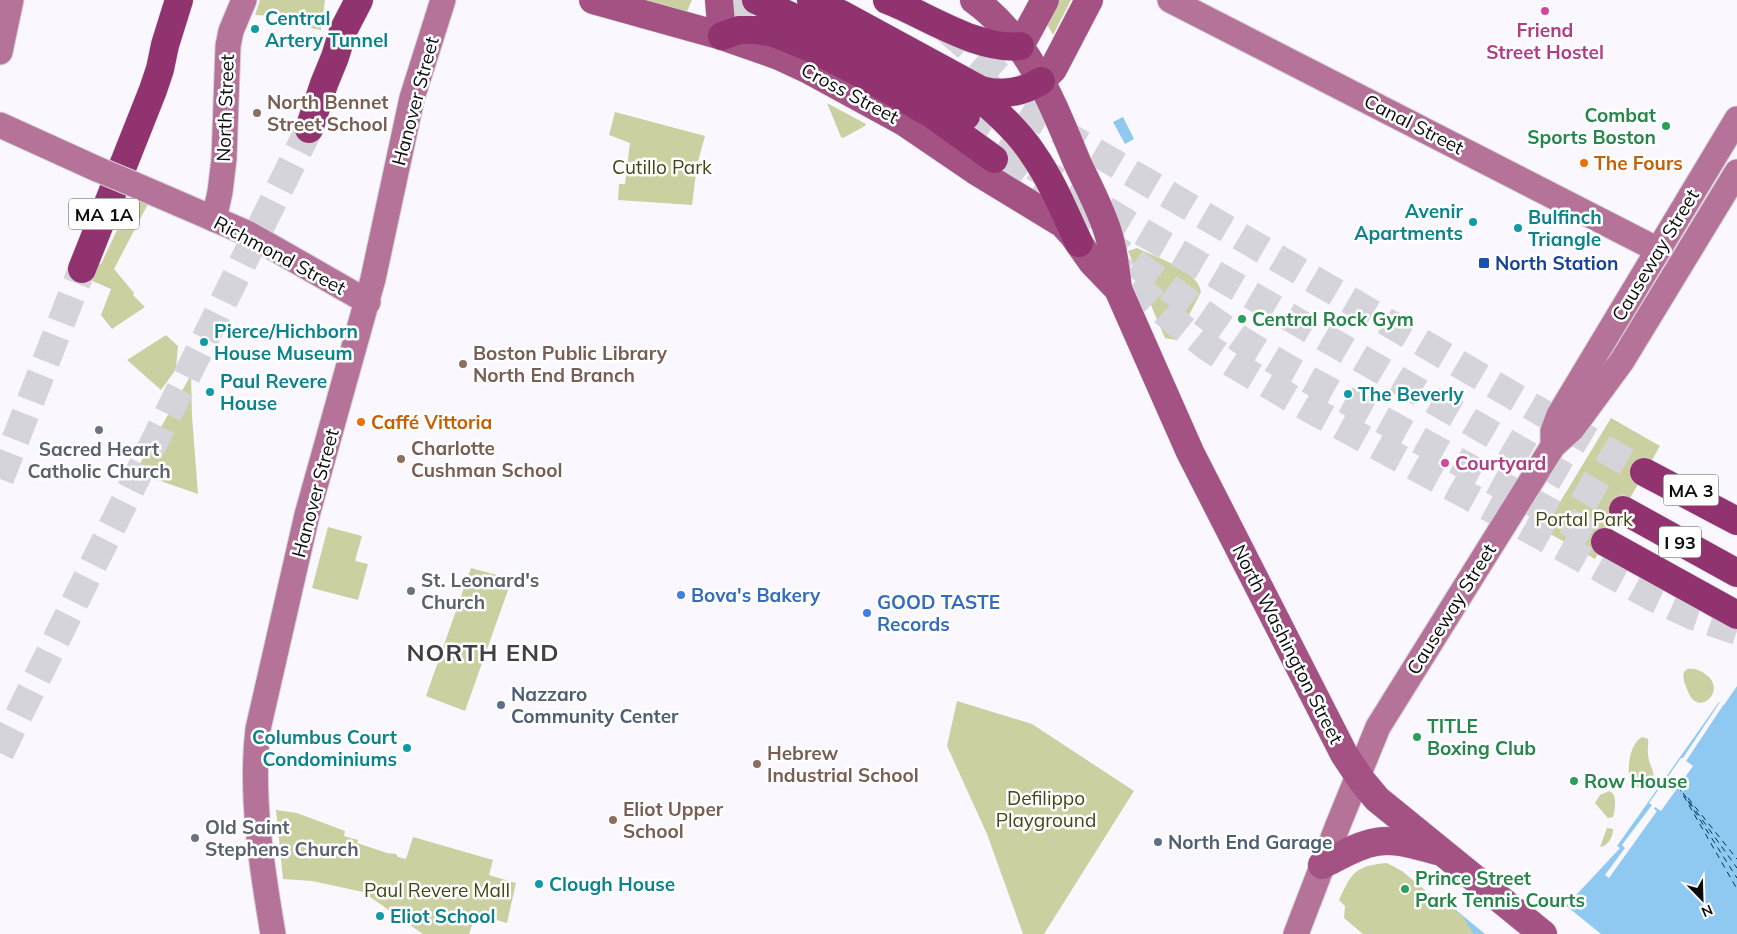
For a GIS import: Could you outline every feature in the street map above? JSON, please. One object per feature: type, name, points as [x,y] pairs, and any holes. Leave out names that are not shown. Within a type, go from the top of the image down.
[{"type":"highway","points":[[160,69],[164,45],[179,0]]},
{"type":"highway","points":[[160,69],[173,47],[193,0]]},
{"type":"highway","points":[[324,84],[328,41],[337,0]]},
{"type":"highway","points":[[309,129],[345,25],[359,0]]},
{"type":"highway","points":[[722,36],[739,30],[756,30],[774,33],[811,48],[856,71],[998,153],[956,108],[910,77],[857,48],[756,0]]},
{"type":"highway","points":[[811,0],[843,15],[976,87],[996,93],[1016,92],[1041,81]]},
{"type":"highway","points":[[891,1],[974,39],[1004,47],[1020,46]]},
{"type":"highway","name":"MA 1A","points":[[82,270],[160,69]]},
{"type":"highway","points":[[948,71],[992,108],[1027,145],[1053,188],[1079,243]]},
{"type":"highway","name":"MA 3","points":[[1644,472],[1737,508]]},
{"type":"highway","name":"I 93","points":[[1644,472],[1737,521]]},
{"type":"highway","name":"I 93","points":[[1623,510],[1737,573]]},
{"type":"highway","points":[[1605,542],[1737,615]]},
{"type":"main road","points":[[0,52],[11,0]]},
{"type":"main road","name":"North Street","points":[[214,218],[220,192],[224,159],[228,46],[231,31],[244,0]]},
{"type":"main road","name":"Hanover Street","points":[[273,934],[256,800],[255,762],[258,730],[307,514],[368,302],[412,98],[443,0]]},
{"type":"main road","name":"Cross Street","points":[[593,0],[722,36],[800,66],[896,117],[989,179],[1057,220],[1068,229],[1079,243]]},
{"type":"main road","points":[[719,0],[722,36]]},
{"type":"main road","name":"North Washington Street","points":[[974,0],[998,20],[1020,46],[1041,81],[1108,234],[1116,268],[1118,289],[1190,452],[1336,740],[1358,776],[1378,799],[1543,934]]},
{"type":"main road","points":[[1020,46],[1045,0]]},
{"type":"main road","points":[[1041,81],[1053,69],[1089,0]]},
{"type":"main road","name":"Canal Street","points":[[1170,0],[1658,250]]},
{"type":"main road","name":"Causeway Street","points":[[1553,446],[1553,431],[1559,415],[1737,119]]},
{"type":"main road","name":"Richmond Street","points":[[0,125],[248,234],[368,302]]},
{"type":"main road","name":"Causeway Street","points":[[1296,934],[1378,728],[1459,594],[1553,446],[1572,428],[1622,361],[1737,172]]},
{"type":"main road","name":"North Washington Street","points":[[1079,243],[1092,262],[1118,289]]},
{"type":"main road","points":[[1322,865],[1360,846],[1376,842],[1392,841],[1447,855]]},
{"type":"green space","points":[[260,0],[325,0],[321,30],[311,28],[310,18],[255,15]]},
{"type":"green space","points":[[632,0],[692,0],[685,16]]},
{"type":"green space","points":[[1059,0],[1071,0],[1053,35],[1047,24]]},
{"type":"green space","points":[[827,103],[866,124],[865,126],[843,138],[841,137]]},
{"type":"green space","name":"Cutillo Park","points":[[615,112],[705,136],[697,165],[692,205],[618,200],[619,184],[625,184],[630,143],[609,135]]},
{"type":"green space","points":[[1010,138],[1031,167],[1017,186],[986,168]]},
{"type":"green space","points":[[132,198],[148,204],[114,269],[134,293],[133,295],[145,307],[112,329],[101,315],[111,289],[90,280],[95,263],[101,264]]},
{"type":"green space","points":[[1137,248],[1185,271],[1198,284],[1201,292],[1176,340],[1165,338],[1128,251]]},
{"type":"green space","points":[[166,335],[178,346],[176,369],[161,390],[127,360]]},
{"type":"green space","points":[[191,375],[192,416],[198,494],[135,472]]},
{"type":"green space","name":"Portal Park","points":[[1611,418],[1660,446],[1595,559],[1543,530]]},
{"type":"green space","points":[[328,527],[362,536],[355,561],[368,564],[358,600],[312,588]]},
{"type":"green space","points":[[471,568],[512,579],[465,711],[426,696]]},
{"type":"green space","points":[[1687,669],[1699,670],[1711,680],[1714,687],[1713,693],[1705,702],[1699,703],[1689,694],[1684,677],[1684,672]]},
{"type":"green space","name":"Defilippo Playground","points":[[957,701],[1032,724],[1134,791],[1044,934],[1023,934],[987,834],[947,746]]},
{"type":"green space","points":[[1642,737],[1648,739],[1648,755],[1653,777],[1651,781],[1640,788],[1631,784],[1629,765],[1634,745]]},
{"type":"green space","points":[[1609,791],[1614,795],[1615,806],[1613,817],[1608,818],[1595,803],[1600,795]]},
{"type":"green space","name":"Paul Revere Mall","points":[[276,810],[297,813],[345,831],[344,836],[358,840],[357,843],[396,854],[398,857],[406,859],[413,837],[493,860],[489,875],[516,883],[507,923],[476,914],[469,934],[423,934],[363,892],[312,881],[283,879]]},
{"type":"green space","points":[[1607,828],[1613,829],[1610,841],[1600,847]]},
{"type":"green space","points":[[1387,863],[1402,871],[1444,906],[1471,874],[1513,934],[1363,934],[1344,918],[1345,906],[1339,900],[1347,883],[1356,872],[1368,866]]},
{"type":"water","points":[[1123,117],[1134,139],[1125,144],[1113,122]]},
{"type":"water","points":[[1737,686],[1737,934],[1474,934],[1463,917],[1446,903],[1490,851],[1565,907],[1620,848],[1617,846],[1719,702],[1724,705]]},
{"type":"pier","points":[[1720,702],[1724,704],[1686,761],[1693,766],[1661,811],[1655,807],[1654,809],[1657,811],[1609,878],[1605,875],[1625,848],[1622,845],[1652,805],[1649,803],[1681,758],[1683,758]]},
{"type":"pier","points":[[1490,848],[1510,860],[1601,934],[1485,934],[1445,901]]},
{"type":"ferry route","points":[[1678,786],[1737,889]]},
{"type":"ferry route","points":[[1683,793],[1737,868]]},
{"type":"ferry route","points":[[1688,798],[1737,859]]},
{"type":"ferry route","points":[[1688,801],[1737,878]]},
{"type":"tunnel","points":[[728,0],[779,23]]},
{"type":"tunnel","points":[[946,29],[1019,92]]},
{"type":"tunnel","points":[[987,86],[1073,139],[1644,472]]},
{"type":"tunnel","points":[[962,123],[1137,229],[1623,510]]},
{"type":"tunnel","points":[[0,753],[309,129]]},
{"type":"tunnel","points":[[999,163],[1241,340],[1284,366],[1605,542]]},
{"type":"tunnel","points":[[1104,253],[1166,314],[1203,344],[1233,364],[1308,408],[1654,598],[1693,616],[1737,631]]},
{"type":"tunnel","points":[[0,479],[82,269]]},
{"type":"place","name":"Friend Street Hostel","points":[[1545,11]]},
{"type":"place","name":"Central Artery Tunnel","points":[[255,29]]},
{"type":"place","name":"North Bennet Street School","points":[[257,113]]},
{"type":"place","name":"Combat Sports Boston","points":[[1666,126]]},
{"type":"place","name":"The Fours","points":[[1584,163]]},
{"type":"place","name":"Avenir Apartments","points":[[1473,222]]},
{"type":"place","name":"Bulfinch Triangle","points":[[1518,228]]},
{"type":"place","name":"North Station","points":[[1484,263]]},
{"type":"place","name":"Central Rock Gym","points":[[1242,319]]},
{"type":"place","name":"Pierce/Hichborn House Museum","points":[[204,342]]},
{"type":"place","name":"Boston Public Library North End Branch","points":[[463,364]]},
{"type":"place","name":"Paul Revere House","points":[[210,392]]},
{"type":"place","name":"The Beverly","points":[[1348,394]]},
{"type":"place","name":"Caffé Vittoria","points":[[361,422]]},
{"type":"place","name":"Sacred Heart Catholic Church","points":[[99,430]]},
{"type":"place","name":"Charlotte Cushman School","points":[[401,459]]},
{"type":"place","name":"Courtyard","points":[[1445,463]]},
{"type":"place","name":"St. Leonard's Church","points":[[411,591]]},
{"type":"place","name":"Bova's Bakery","points":[[681,595]]},
{"type":"place","name":"GOOD TASTE Records","points":[[867,613]]},
{"type":"place","name":"Nazzaro Community Center","points":[[501,705]]},
{"type":"place","name":"TITLE Boxing Club","points":[[1417,737]]},
{"type":"place","name":"Columbus Court Condominiums","points":[[407,748]]},
{"type":"place","name":"Hebrew Industrial School","points":[[757,764]]},
{"type":"place","name":"Row House","points":[[1574,781]]},
{"type":"place","name":"Eliot Upper School","points":[[613,820]]},
{"type":"place","name":"Old Saint Stephens Church","points":[[195,838]]},
{"type":"place","name":"North End Garage","points":[[1158,842]]},
{"type":"place","name":"Clough House","points":[[539,884]]},
{"type":"place","name":"Prince Street Park Tennis Courts","points":[[1405,889]]},
{"type":"place","name":"Eliot School","points":[[380,916]]},
{"type":"district","name":"NORTH END","points":[[483,652]]}]
